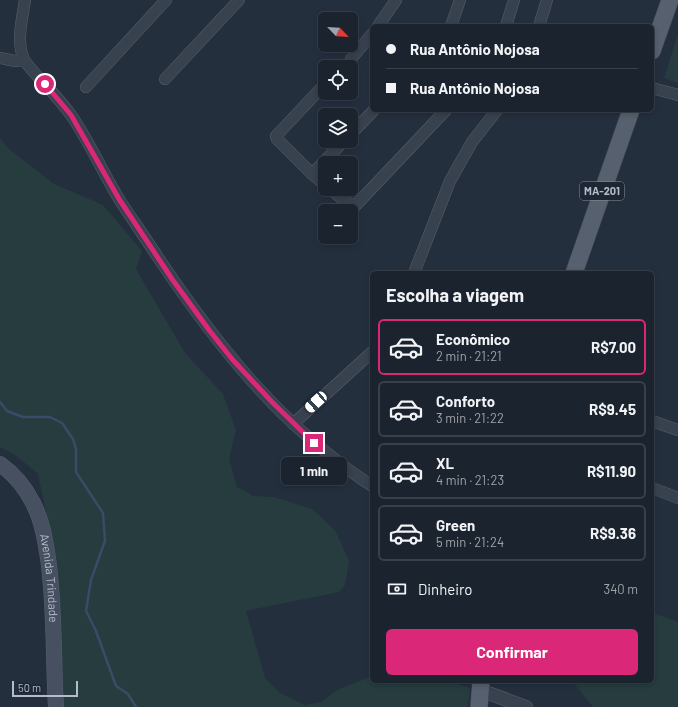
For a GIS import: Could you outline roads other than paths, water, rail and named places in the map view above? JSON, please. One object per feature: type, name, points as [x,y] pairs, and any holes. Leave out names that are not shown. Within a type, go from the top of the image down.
[{"type":"main road","points":[[654,45],[670,0]]},
{"type":"main road","name":"MA-201","points":[[575,271],[630,112]]},
{"type":"main road","name":"Avenida Trindade","points":[[0,464],[15,477],[28,494],[41,525],[50,577],[56,707]]},
{"type":"main road","points":[[478,707],[480,685]]},
{"type":"street","points":[[25,0],[20,40],[20,51],[24,60],[71,115],[119,199],[172,279],[232,359],[292,424],[338,463],[370,485]]},
{"type":"street","points":[[86,87],[166,0]]},
{"type":"street","points":[[165,79],[239,0]]},
{"type":"street","points":[[379,24],[396,0]]},
{"type":"street","points":[[452,24],[460,0]]},
{"type":"street","points":[[507,24],[514,0]]},
{"type":"street","points":[[540,24],[547,0]]},
{"type":"street","points":[[351,59],[370,36]]},
{"type":"street","points":[[0,58],[15,61],[24,60]]},
{"type":"street","points":[[654,89],[678,95]]},
{"type":"street","points":[[318,91],[276,136],[277,140],[318,179]]},
{"type":"street","points":[[358,127],[372,112]]},
{"type":"street","points":[[339,196],[349,204],[356,205],[444,112]]},
{"type":"street","points":[[415,271],[454,175],[472,142],[495,112]]},
{"type":"street","points":[[312,174],[337,148]]},
{"type":"street","points":[[292,424],[370,354]]},
{"type":"street","points":[[654,422],[678,430]]},
{"type":"street","points":[[654,489],[678,498]]},
{"type":"street","points":[[480,685],[526,707]]},
{"type":"waterway","points":[[0,402],[7,411],[23,417],[50,417],[62,423],[73,439],[76,449],[76,472],[103,513],[105,541],[91,580],[86,611],[96,631],[116,686],[128,694],[136,707]]}]
